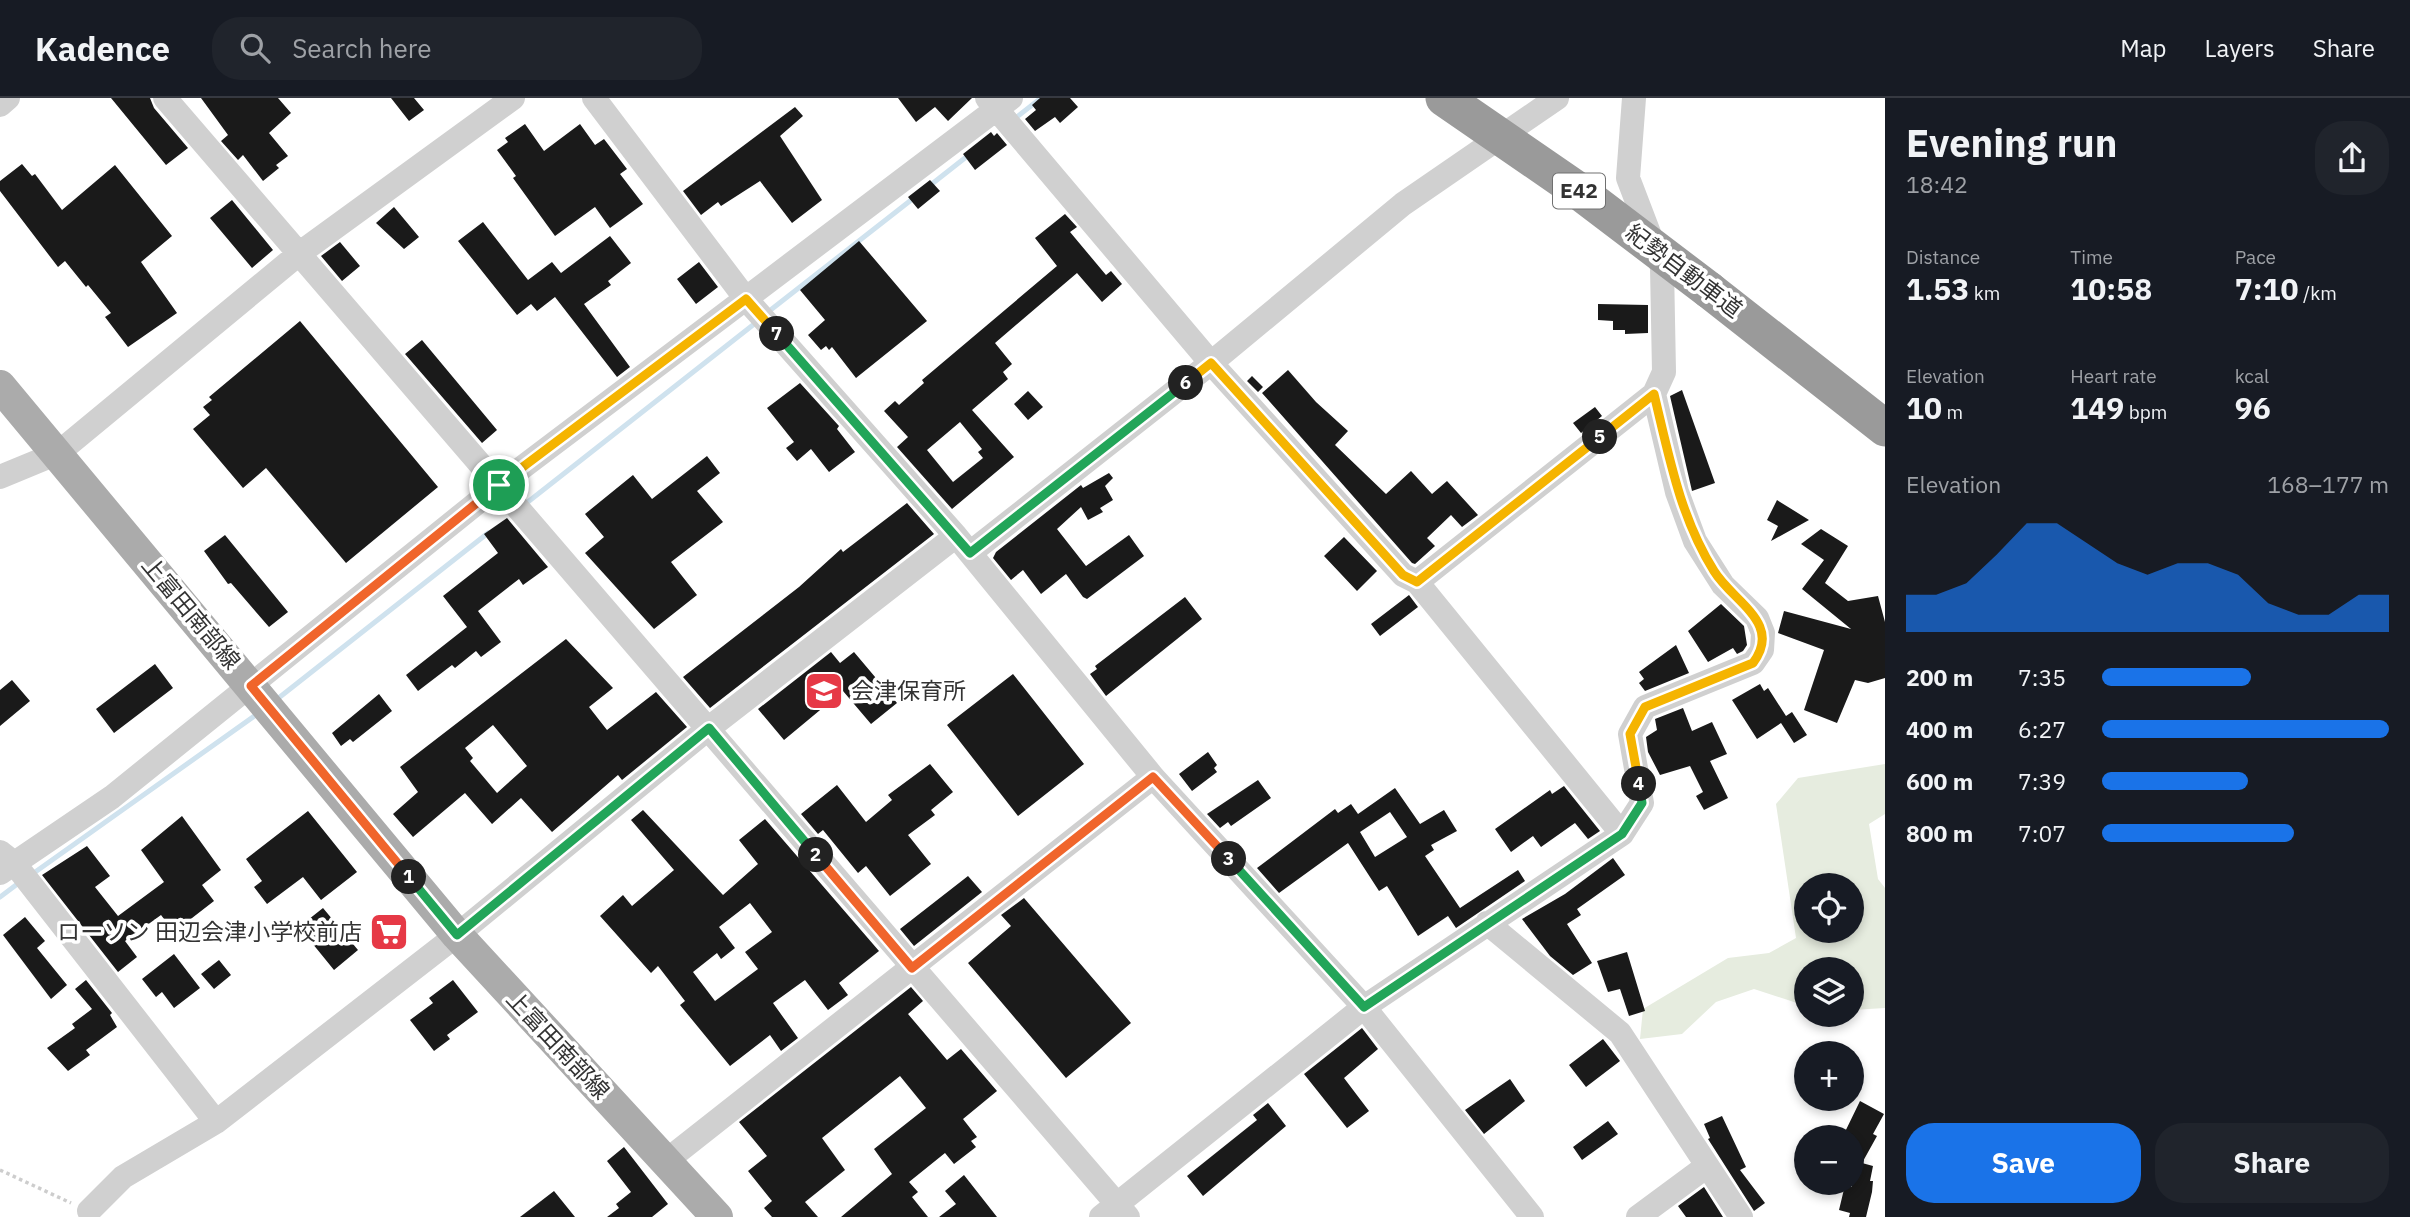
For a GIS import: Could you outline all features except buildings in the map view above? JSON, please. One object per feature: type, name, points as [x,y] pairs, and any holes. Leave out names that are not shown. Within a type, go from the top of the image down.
[{"type":"highway","name":"紀勢自動車道","points":[[1444,98],[1576,189],[1885,428]]},
{"type":"main road","name":"上富田南部線","points":[[0,386],[457,935],[717,1217]]},
{"type":"street","points":[[0,105],[8,98]]},
{"type":"street","points":[[165,98],[709,728],[1115,1212],[1364,1007],[1622,834],[1642,803],[1630,734],[1645,707],[1753,663],[1762,650],[1763,633],[1757,618],[1723,585],[1695,541],[1677,492],[1654,394]]},
{"type":"street","points":[[0,477],[58,453],[300,253],[513,98]]},
{"type":"street","points":[[594,98],[746,299],[963,545],[1153,777],[1364,1007],[1532,1217]]},
{"type":"street","points":[[89,1211],[123,1177],[216,1122],[457,935],[709,728],[1211,363],[1404,204],[1557,98]]},
{"type":"street","points":[[1417,582],[1654,394],[1664,372],[1661,267],[1628,178],[1634,98]]},
{"type":"street","points":[[216,1122],[5,863],[112,797],[499,485],[746,299],[998,102],[1211,363],[1403,575],[1417,582],[1622,834]]},
{"type":"street","points":[[666,1161],[1153,777]]},
{"type":"street","points":[[1487,923],[1620,1033],[1741,1217]]},
{"type":"street","points":[[1639,1217],[1707,1166]]},
{"type":"path","points":[[0,1170],[89,1211]]},
{"type":"shaded area","points":[[1885,764],[1885,814],[1869,824],[1878,879],[1885,888],[1885,1008],[1864,1009],[1864,957],[1794,957],[1794,1002],[1754,989],[1716,1002],[1682,1034],[1640,1039],[1643,1009],[1728,958],[1769,953],[1794,939],[1794,943],[1864,943],[1864,873],[1794,873],[1794,925],[1776,804],[1798,778]]},
{"type":"waterway","points":[[1013,120],[1041,98]]},
{"type":"waterway","points":[[928,187],[970,154]]},
{"type":"waterway","points":[[768,312],[915,197]]},
{"type":"waterway","points":[[524,505],[758,321]]},
{"type":"waterway","points":[[276,700],[488,533]]},
{"type":"waterway","points":[[31,875],[260,712]]},
{"type":"waterway","points":[[0,897],[20,882]]},
{"type":"place","name":"会津保育所","points":[[824,691]]},
{"type":"place","name":"ローソン 田辺会津小学校前店","points":[[389,932]]},
{"type":"route","points":[[746,299],[970,553],[1211,363],[1403,575],[1417,582],[1654,394],[1677,492],[1695,541],[1723,585],[1757,618],[1763,633],[1762,650],[1753,663],[1645,707],[1630,734],[1642,803],[1622,834],[1364,1007],[1153,777],[912,968],[709,728],[457,935],[251,686],[499,485],[746,299]]}]
